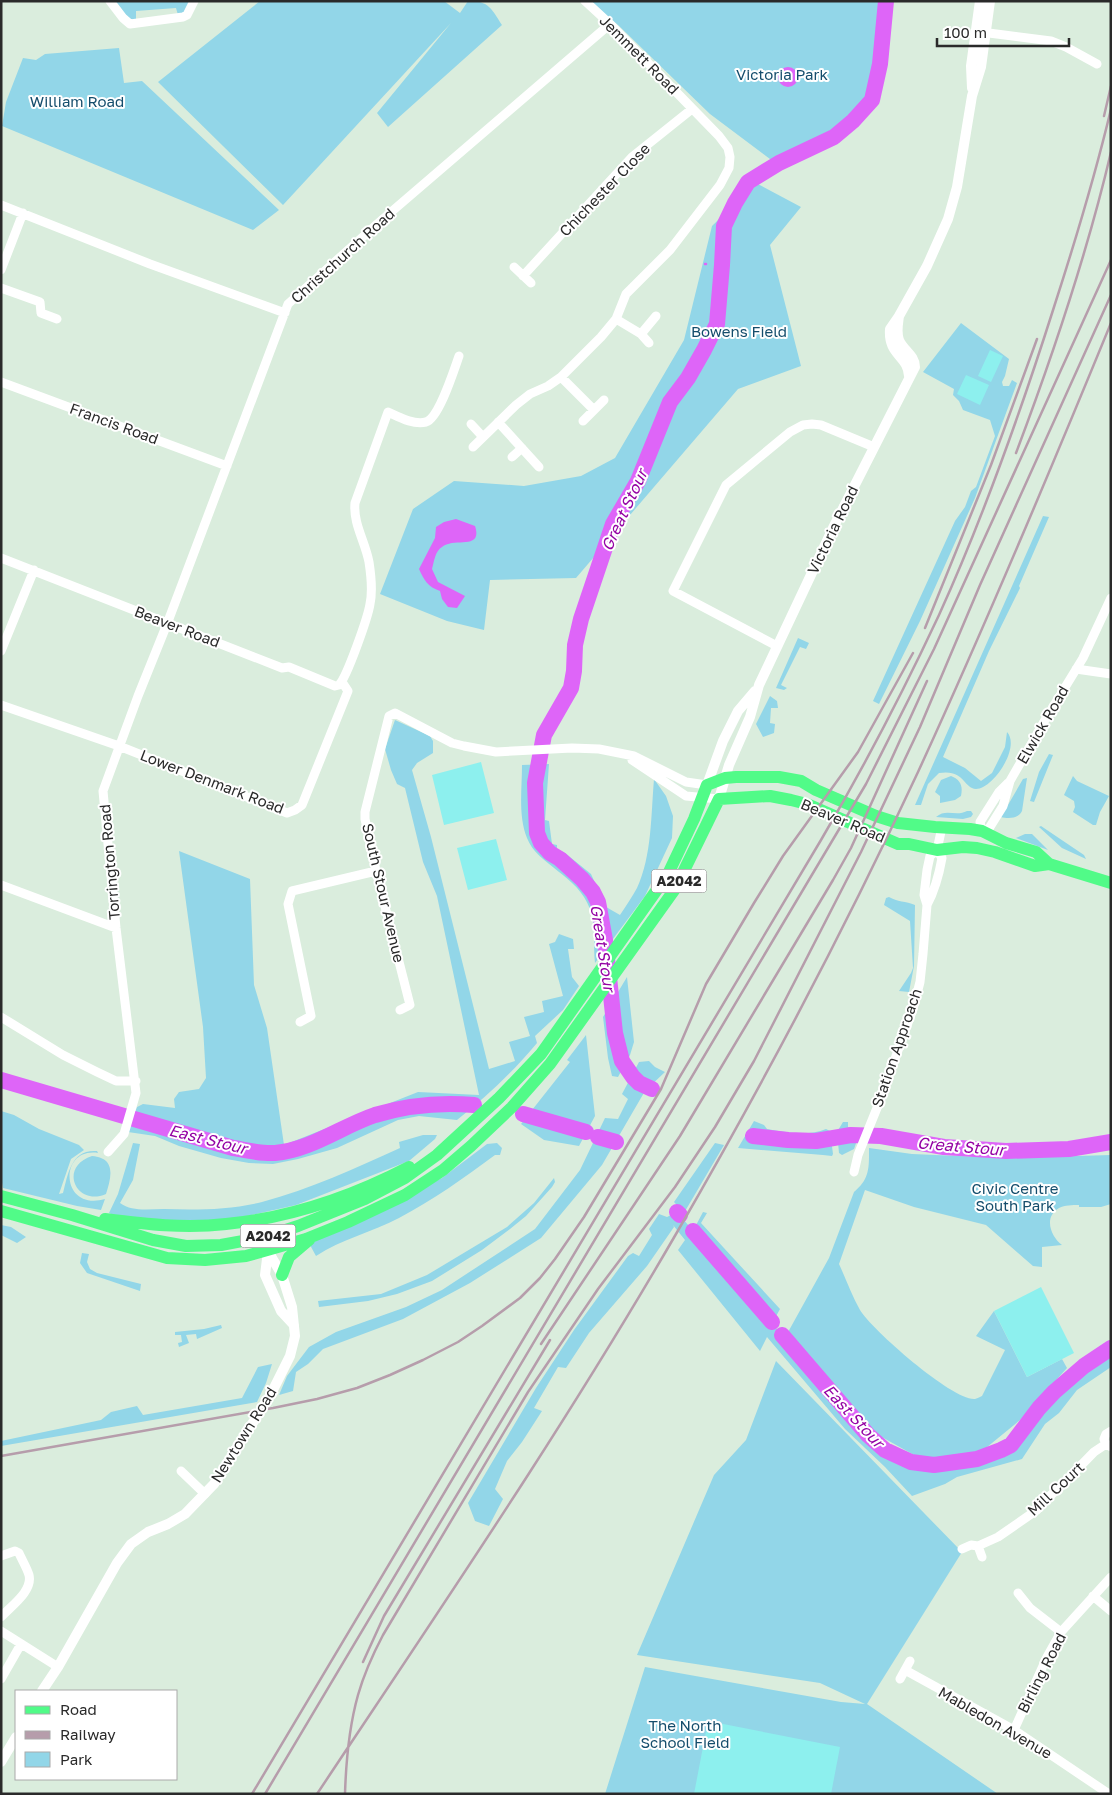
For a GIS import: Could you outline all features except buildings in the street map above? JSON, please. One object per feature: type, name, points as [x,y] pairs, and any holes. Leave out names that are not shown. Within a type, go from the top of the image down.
[{"type":"main road","name":"Beaver Road","points":[[707,785],[725,778],[779,777],[801,781],[816,790],[876,816],[918,826],[970,828],[1006,843],[1036,852],[1049,864]]},
{"type":"main road","points":[[703,798],[707,785]]},
{"type":"main road","name":"Beaver Road","points":[[718,799],[770,796],[807,804],[898,844],[909,844],[937,850],[963,847],[977,848],[995,852],[1035,866],[1049,864]]},
{"type":"main road","name":"A2042","points":[[1,1196],[153,1240],[186,1246],[221,1245],[264,1237],[317,1219],[365,1199],[405,1178],[425,1165],[451,1142],[499,1098],[541,1054],[668,874],[703,798]]},
{"type":"main road","name":"A2042","points":[[1,1211],[167,1258],[206,1260],[268,1251],[315,1236],[405,1195],[443,1170],[471,1146],[512,1107],[550,1064],[674,889],[718,799]]},
{"type":"main road","points":[[1049,864],[1111,883]]},
{"type":"main road","points":[[72,1215],[173,1226],[225,1224],[257,1220],[288,1213],[371,1185],[419,1162],[451,1142]]},
{"type":"main road","name":"A2042","points":[[282,1275],[289,1257],[315,1236]]},
{"type":"street","points":[[110,1],[130,24],[183,17],[190,11],[194,1]]},
{"type":"street","name":"Jemmett Road","points":[[585,1],[610,24],[692,109]]},
{"type":"street","points":[[980,1],[980,32]]},
{"type":"street","points":[[980,32],[990,1]]},
{"type":"street","name":"Christchurch Road","points":[[167,624],[288,304],[376,225],[610,24]]},
{"type":"street","points":[[980,32],[1051,41],[1066,46],[1097,64]]},
{"type":"street","name":"Victoria Road","points":[[718,799],[729,765],[750,717],[759,685],[874,447],[915,367],[915,362],[900,342],[897,328],[899,316],[937,248],[948,219],[957,187],[972,96],[981,67],[980,32]]},
{"type":"street","points":[[473,447],[530,394],[548,386],[561,377],[601,337],[616,319],[626,294],[670,250],[720,185],[729,168],[730,157],[728,148],[719,136],[692,109]]},
{"type":"street","name":"Chichester Close","points":[[523,276],[632,157],[692,109]]},
{"type":"street","points":[[1,205],[23,212],[150,264],[285,313]]},
{"type":"street","points":[[1,270],[23,212]]},
{"type":"street","points":[[514,267],[531,283]]},
{"type":"street","points":[[1,288],[40,302],[41,314],[57,318]]},
{"type":"street","points":[[641,334],[656,316]]},
{"type":"street","points":[[616,319],[641,334],[650,344]]},
{"type":"street","points":[[342,682],[370,604],[371,578],[369,560],[356,524],[354,514],[355,503],[388,412],[403,419],[427,422],[433,417],[459,356]]},
{"type":"street","points":[[561,377],[594,410]]},
{"type":"street","name":"Francis Road","points":[[1,382],[226,466]]},
{"type":"street","points":[[583,421],[604,400]]},
{"type":"street","points":[[498,422],[539,467]]},
{"type":"street","points":[[471,424],[483,437]]},
{"type":"street","points":[[777,646],[673,591],[726,485],[790,432],[803,425],[812,424],[874,447]]},
{"type":"street","points":[[512,457],[522,448]]},
{"type":"street","name":"Beaver Road","points":[[1,558],[282,668],[289,667],[335,686],[342,682]]},
{"type":"street","points":[[1,651],[34,570]]},
{"type":"street","name":"Elwick Road","points":[[977,848],[982,832],[988,830],[1000,812],[1010,780],[1048,713],[1076,669],[1111,598]]},
{"type":"street","name":"Torrington Road","points":[[108,1152],[124,1134],[136,1093],[136,1081],[116,928],[103,791],[167,624]]},
{"type":"street","points":[[1076,669],[1111,674]]},
{"type":"street","name":"Lower Denmark Road","points":[[1,705],[119,746],[287,813],[302,805],[348,691],[342,682]]},
{"type":"street","name":"Victoria Road","points":[[707,785],[723,741],[738,711],[759,685]]},
{"type":"street","name":"Beaver Road","points":[[392,714],[399,714],[452,743],[464,746],[496,752],[584,748],[611,751],[634,756],[686,782],[707,785]]},
{"type":"street","name":"South Stour Avenue","points":[[392,714],[387,720],[365,812],[365,819],[410,1006],[400,1010]]},
{"type":"street","name":"Beaver Road","points":[[611,751],[635,761],[686,796],[718,799]]},
{"type":"street","points":[[937,850],[942,828]]},
{"type":"street","name":"Station Approach","points":[[854,1172],[860,1150],[913,1009],[920,982],[927,905],[935,891],[942,858],[937,850]]},
{"type":"street","points":[[300,1022],[311,1016],[288,904],[292,890],[376,871]]},
{"type":"street","points":[[1,885],[116,928]]},
{"type":"street","points":[[1,1018],[63,1055],[116,1081],[136,1081]]},
{"type":"street","name":"Newtown Road","points":[[43,1690],[117,1563],[131,1544],[148,1532],[168,1524],[185,1514],[214,1484],[271,1394],[290,1356],[295,1336],[292,1307],[282,1275],[268,1251],[264,1237]]},
{"type":"street","name":"Newtown Road","points":[[268,1251],[265,1274],[281,1311],[294,1325]]},
{"type":"street","name":"Mill Court","points":[[962,1549],[971,1545],[978,1546],[998,1536],[1037,1510],[1094,1452],[1108,1445],[1105,1436],[1111,1431]]},
{"type":"street","points":[[181,1471],[205,1494]]},
{"type":"street","points":[[978,1546],[982,1557]]},
{"type":"street","points":[[1,1556],[15,1551],[18,1553],[29,1575],[29,1581],[24,1594],[1,1617]]},
{"type":"street","name":"Birling Road","points":[[1014,1730],[1047,1657],[1061,1632],[1111,1578]]},
{"type":"street","points":[[1018,1592],[1030,1608],[1061,1632]]},
{"type":"street","points":[[1093,1596],[1111,1611]]},
{"type":"street","points":[[1,1630],[58,1666]]},
{"type":"street","points":[[1,1679],[21,1644]]},
{"type":"street","points":[[900,1679],[910,1661]]},
{"type":"street","name":"Mabledon Avenue","points":[[905,1670],[1014,1730],[1109,1794]]},
{"type":"street","points":[[1,1762],[15,1739]]},
{"type":"green space","points":[[114,1],[190,1],[183,14],[178,15],[176,8],[136,11],[136,20],[130,20]]},
{"type":"green space","points":[[260,1],[444,1],[460,13],[468,1],[475,1],[489,7],[502,25],[388,127],[377,113],[451,23],[283,205],[158,82]]},
{"type":"green space","name":"Victoria Park","points":[[590,1],[881,1],[870,94],[860,109],[838,128],[774,162],[710,114],[618,25]]},
{"type":"green space","name":"William Road","points":[[119,48],[124,83],[142,81],[279,210],[253,230],[2,126],[6,102],[23,58],[36,60],[45,54]]},
{"type":"green space","name":"Bowens Field","points":[[756,183],[801,207],[770,245],[801,366],[738,389],[576,578],[490,580],[484,630],[447,621],[380,594],[413,509],[454,481],[524,486],[581,476],[615,458],[684,340],[712,226]]},
{"type":"green space","points":[[961,323],[1009,359],[1002,382],[1003,386],[1009,386],[1012,380],[1017,383],[975,498],[920,621],[879,704],[873,701],[955,521],[965,507],[971,491],[976,487],[995,436],[990,420],[963,410],[959,401],[953,395],[954,389],[923,372]]},
{"type":"green space","points":[[1043,516],[1049,517],[1019,586],[1020,588],[989,651],[943,757],[965,768],[981,781],[992,773],[1005,747],[1007,732],[1010,739],[1008,757],[997,775],[990,782],[976,789],[968,786],[959,776],[948,772],[939,773],[928,784],[921,805],[915,805]]},
{"type":"green space","points":[[798,638],[809,643],[806,649],[800,647],[781,685],[787,688],[784,690],[776,688]]},
{"type":"green space","points":[[770,696],[777,701],[778,708],[771,708],[770,723],[775,724],[774,733],[763,737],[756,724]]},
{"type":"green space","points":[[395,720],[430,736],[433,741],[433,753],[417,763],[412,770],[431,837],[489,1069],[515,1061],[509,1042],[530,1036],[524,1017],[544,1012],[542,1001],[563,996],[549,944],[555,942],[559,934],[573,939],[574,949],[568,949],[572,977],[579,986],[563,1010],[535,1036],[537,1043],[509,1074],[457,1120],[419,1116],[398,1120],[337,1148],[273,1164],[249,1163],[221,1158],[179,1146],[155,1136],[128,1132],[137,1107],[143,1104],[175,1108],[174,1099],[179,1092],[199,1089],[206,1078],[203,1027],[179,851],[250,879],[254,985],[267,1028],[284,1145],[418,1092],[479,1095],[437,896],[423,862],[405,788],[397,784],[385,749]]},
{"type":"green space","points":[[1049,754],[1053,755],[1034,802],[1030,801],[1039,772]]},
{"type":"green space","points":[[549,764],[545,820],[549,821],[552,844],[557,845],[557,849],[565,853],[591,874],[606,907],[620,915],[637,888],[646,862],[654,779],[666,796],[673,816],[672,838],[645,896],[595,963],[593,922],[590,909],[584,897],[576,887],[539,856],[532,847],[524,830],[521,802],[522,765]]},
{"type":"green space","points":[[951,776],[957,779],[960,784],[962,789],[961,796],[955,800],[940,803],[940,796],[935,792],[941,780]]},
{"type":"green space","points":[[1073,776],[1077,781],[1109,796],[1100,812],[1096,825],[1073,812],[1075,807],[1074,801],[1064,795]]},
{"type":"green space","points":[[1027,778],[1020,814],[1013,818],[1001,817],[1023,779]]},
{"type":"green space","points":[[971,811],[973,814],[971,817],[963,819],[936,817],[944,813],[963,813]]},
{"type":"green space","points":[[1041,826],[1084,855],[1086,859],[1062,848],[1039,827]]},
{"type":"green space","points":[[1025,834],[1032,834],[1048,850],[1016,838]]},
{"type":"green space","points":[[889,897],[915,905],[914,966],[909,992],[899,991],[913,968],[910,921],[884,905],[886,898]]},
{"type":"green space","points":[[627,977],[634,1042],[630,1055],[618,1077],[612,1076],[603,1017]]},
{"type":"green space","points":[[586,1035],[595,1116],[579,1146],[544,1140],[521,1124],[570,1062],[567,1060]]},
{"type":"green space","points":[[649,1061],[655,1067],[665,1072],[645,1091],[602,1165],[541,1238],[470,1283],[403,1319],[323,1349],[308,1364],[296,1372],[293,1391],[279,1395],[287,1376],[309,1347],[336,1332],[406,1307],[442,1290],[535,1229],[580,1170],[605,1118],[618,1119],[628,1099],[622,1094],[639,1062]]},
{"type":"green space","points":[[1,1111],[14,1115],[39,1129],[79,1145],[84,1150],[71,1159],[59,1194],[63,1193],[69,1171],[76,1158],[88,1151],[97,1151],[98,1153],[85,1154],[76,1159],[71,1168],[70,1179],[72,1189],[79,1196],[90,1201],[105,1199],[101,1210],[3,1188],[1,1177]]},
{"type":"green space","points":[[754,1121],[764,1125],[767,1129],[789,1132],[812,1133],[826,1129],[830,1131],[833,1154],[832,1156],[738,1148]]},
{"type":"green space","points":[[843,1122],[848,1122],[848,1127],[856,1131],[857,1128],[861,1129],[854,1149],[842,1155],[839,1153],[837,1132]]},
{"type":"green space","points":[[423,1135],[437,1135],[435,1139],[409,1161],[296,1205],[234,1219],[162,1223],[117,1217],[109,1213],[118,1194],[133,1143],[140,1144],[133,1180],[120,1203],[130,1208],[141,1209],[201,1209],[250,1205],[298,1191],[400,1148],[399,1142]]},
{"type":"green space","points":[[497,1143],[502,1148],[500,1155],[495,1155],[412,1211],[316,1256],[310,1245],[317,1240],[442,1178],[487,1144]]},
{"type":"green space","points":[[715,1143],[724,1145],[684,1213],[674,1202]]},
{"type":"green space","name":"Civic Centre South Park","points":[[869,1148],[912,1154],[1005,1158],[1111,1155],[1111,1204],[1101,1207],[1069,1205],[1059,1208],[1054,1212],[1051,1216],[1050,1227],[1062,1245],[1042,1247],[1042,1267],[1033,1266],[986,1225],[914,1207],[865,1190],[839,1264],[860,1310],[867,1320],[914,1363],[949,1389],[964,1397],[976,1399],[982,1396],[1005,1350],[976,1336],[994,1311],[1027,1377],[1062,1359],[1067,1368],[1020,1420],[981,1452],[955,1459],[923,1460],[880,1436],[841,1396],[787,1334],[829,1258],[854,1192],[866,1177]]},
{"type":"green space","points":[[92,1156],[105,1161],[109,1165],[110,1170],[106,1194],[95,1197],[79,1191],[75,1184],[74,1176],[76,1168],[82,1161]]},
{"type":"green space","points":[[554,1178],[555,1182],[552,1187],[526,1216],[482,1250],[432,1281],[397,1294],[368,1301],[319,1307],[318,1301],[381,1294],[427,1275],[507,1227],[534,1203]]},
{"type":"green space","points":[[677,1212],[782,1335],[885,1450],[918,1463],[977,1459],[1017,1439],[1039,1408],[1070,1378],[1111,1348],[1111,1367],[1077,1390],[1059,1413],[1045,1424],[1022,1459],[957,1477],[945,1484],[912,1496],[845,1429],[767,1337],[760,1351],[678,1250],[685,1240],[673,1225],[674,1227],[647,1266],[589,1333],[566,1368],[558,1367],[534,1408],[542,1411],[507,1461],[495,1489],[503,1499],[489,1526],[475,1521],[468,1503],[536,1388],[574,1330],[628,1256],[633,1253],[639,1256],[652,1235],[649,1229],[659,1214],[667,1217]]},
{"type":"green space","points":[[703,1212],[707,1213],[701,1223],[780,1309],[774,1320],[694,1229]]},
{"type":"green space","points":[[1,1225],[11,1227],[26,1237],[17,1243],[1,1235]]},
{"type":"green space","points":[[82,1253],[89,1254],[87,1262],[90,1269],[97,1273],[141,1284],[140,1291],[87,1273],[80,1263]]},
{"type":"green space","points":[[221,1325],[222,1328],[197,1339],[196,1334],[186,1335],[189,1343],[179,1347],[178,1343],[182,1342],[181,1335],[175,1335],[175,1332]]},
{"type":"green space","name":"The North School Field","points":[[776,1361],[962,1552],[867,1704],[998,1794],[605,1794],[645,1667],[841,1702],[865,1704],[820,1683],[637,1655],[714,1475],[746,1440]]},
{"type":"green space","points":[[272,1364],[257,1402],[1,1446],[1,1441],[101,1420],[111,1412],[137,1406],[143,1415],[242,1398],[258,1367]]},
{"type":"shaded area","points":[[788,67],[795,70],[798,77],[795,84],[788,87],[781,84],[778,77],[781,70]]},
{"type":"shaded area","points":[[990,350],[1003,356],[991,382],[978,376]]},
{"type":"shaded area","points":[[966,375],[989,385],[980,405],[957,394]]},
{"type":"shaded area","points":[[456,519],[475,526],[475,538],[471,541],[447,544],[442,547],[436,554],[432,569],[438,582],[465,596],[457,608],[448,607],[442,599],[440,591],[427,583],[419,569],[435,538],[436,527],[444,522]]},
{"type":"shaded area","points":[[481,762],[494,813],[444,825],[432,775]]},
{"type":"shaded area","points":[[496,839],[507,880],[468,890],[457,848]]},
{"type":"shaded area","points":[[1041,1287],[1074,1353],[1027,1377],[994,1311]]},
{"type":"shaded area","points":[[708,1721],[840,1747],[831,1794],[694,1794]]},
{"type":"waterway","name":"Great Stour","points":[[652,1089],[639,1083],[622,1061],[615,1033],[605,940],[598,902],[593,892],[582,879],[560,859],[550,853],[541,843],[537,833],[535,783],[544,735],[571,688],[575,645],[581,619],[613,524],[638,481],[670,402],[688,378],[717,324],[724,226],[748,182],[779,163],[834,137],[853,121],[872,100],[880,64],[886,1]]},
{"type":"waterway","name":"East Stour","points":[[1,1080],[233,1148],[264,1153],[288,1151],[314,1143],[375,1115],[400,1109],[424,1105],[474,1105]]},
{"type":"waterway","name":"East Stour","points":[[523,1114],[586,1132]]},
{"type":"waterway","name":"Great Stour","points":[[753,1136],[816,1141],[851,1135],[881,1136],[944,1147],[1006,1151],[1069,1149],[1111,1142]]},
{"type":"waterway","name":"East Stour","points":[[598,1137],[616,1142]]},
{"type":"waterway","name":"East Stour","points":[[677,1212],[680,1215]]},
{"type":"waterway","name":"East Stour","points":[[693,1231],[772,1322]]},
{"type":"waterway","name":"East Stour","points":[[782,1335],[868,1435],[885,1450],[911,1462],[934,1465],[977,1459],[1011,1445],[1039,1408],[1054,1392],[1084,1366],[1111,1348]]},
{"type":"railway","points":[[1104,116],[1111,86]]},
{"type":"railway","points":[[252,1794],[821,840],[853,785],[897,701],[956,578],[1001,463],[1070,258],[1111,109]]},
{"type":"railway","points":[[1016,453],[1068,304],[1102,190],[1111,152]]},
{"type":"railway","points":[[265,1794],[866,784],[934,649],[1111,260]]},
{"type":"railway","points":[[345,1794],[348,1744],[352,1719],[363,1679],[379,1642],[528,1392],[598,1289],[675,1187],[715,1127],[754,1061],[861,852],[920,727],[980,585],[1111,295]]},
{"type":"railway","points":[[317,1794],[501,1517],[634,1306],[772,1063],[862,889],[918,772],[1017,549],[1111,323]]},
{"type":"railway","points":[[925,628],[991,465],[1037,339]]},
{"type":"railway","points":[[1,1456],[273,1408],[357,1388],[423,1360],[458,1342],[520,1298],[540,1278],[584,1217],[661,1089],[706,984],[783,856],[858,752],[913,653]]},
{"type":"railway","points":[[541,1344],[680,1136],[833,880],[851,848],[927,681]]},
{"type":"railway","points":[[363,1662],[384,1616],[550,1340]]}]
